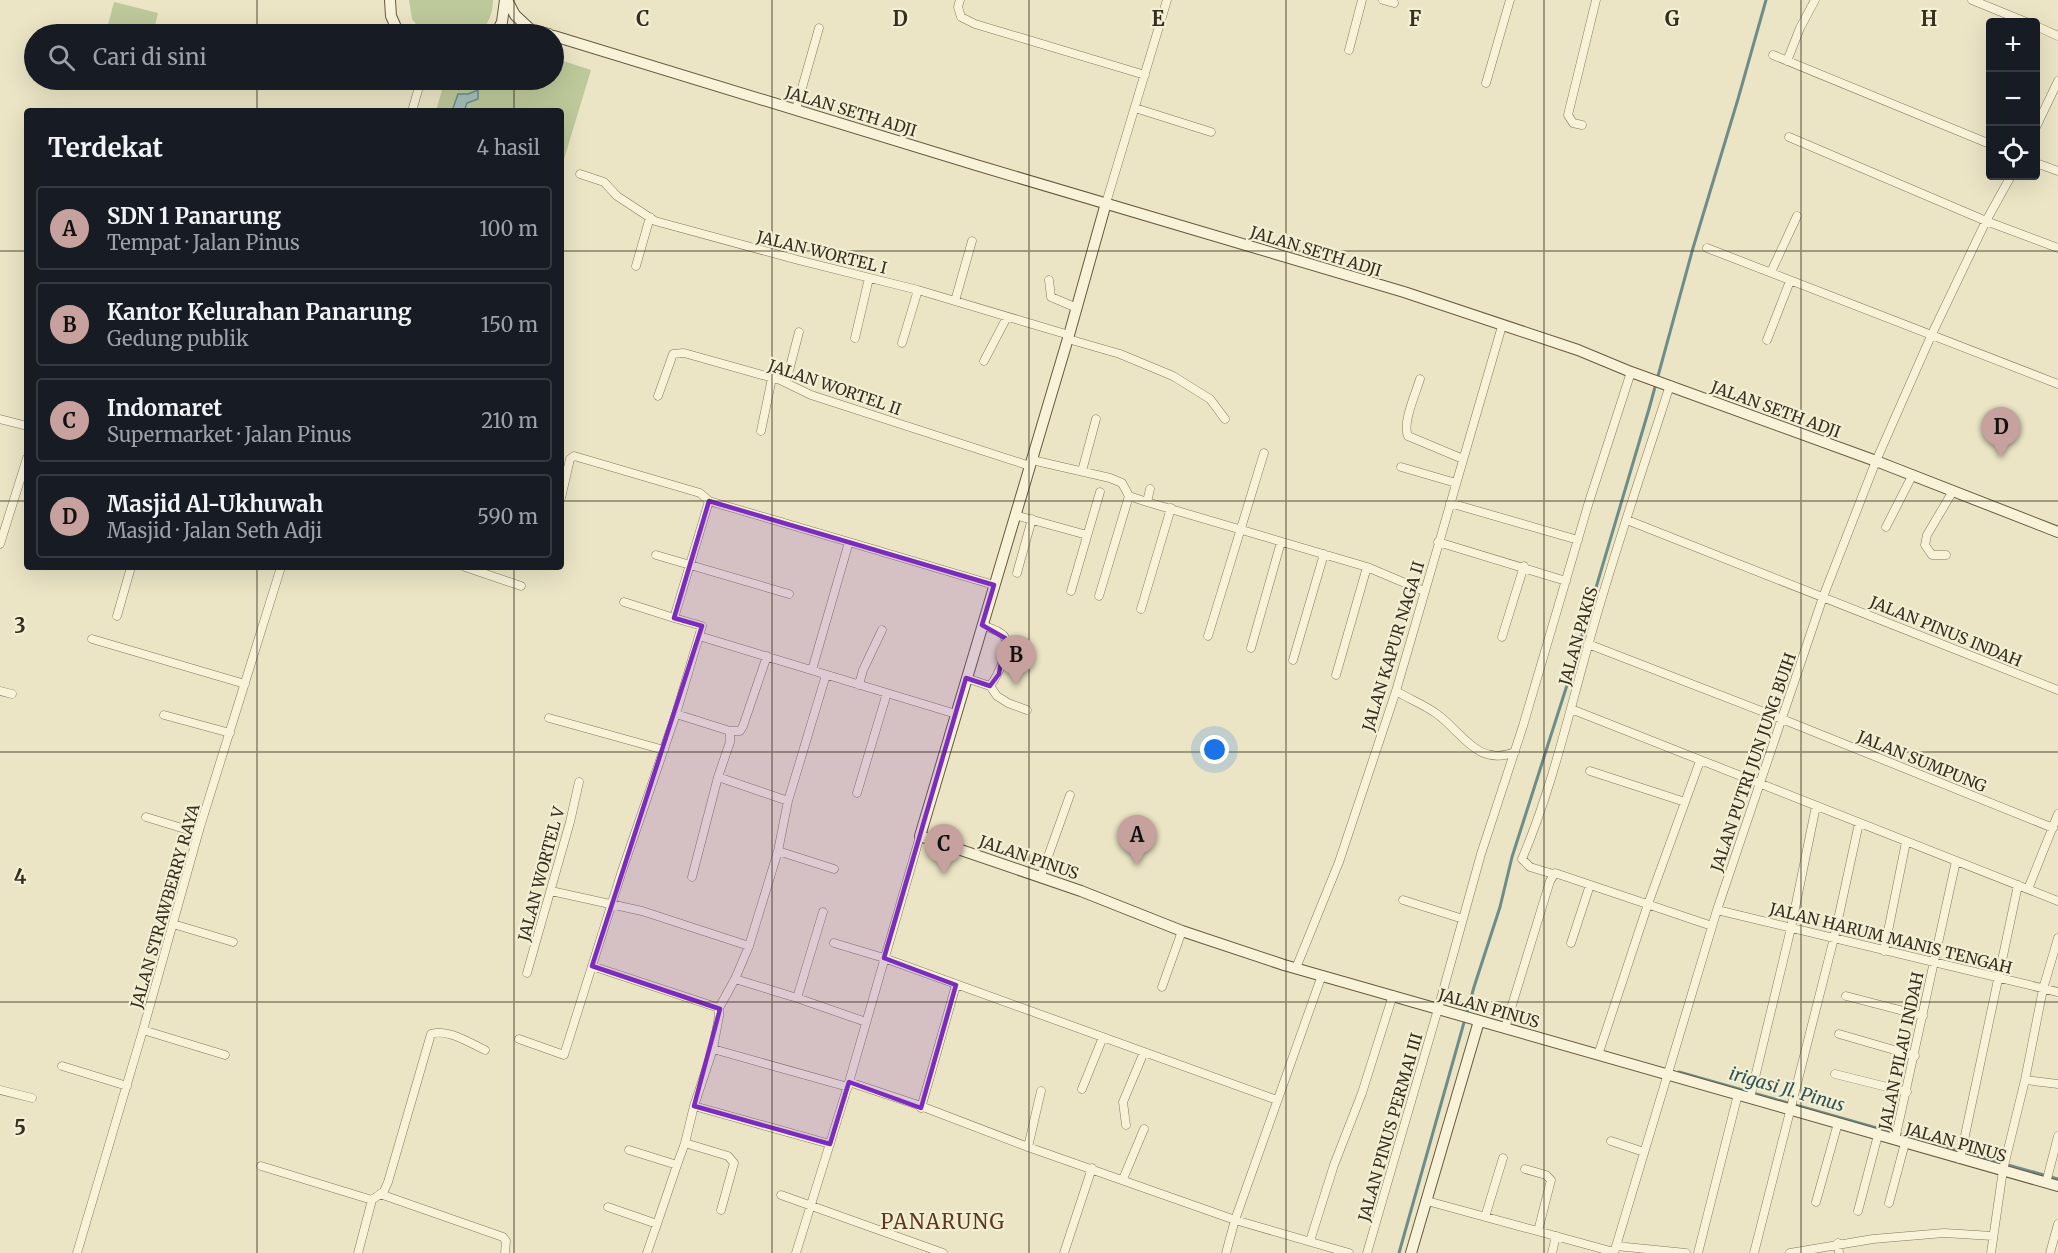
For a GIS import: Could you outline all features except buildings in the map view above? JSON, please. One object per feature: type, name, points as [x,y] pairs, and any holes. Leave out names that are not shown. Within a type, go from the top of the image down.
[{"type":"street","points":[[506,0],[515,15],[525,24]]},
{"type":"street","points":[[501,24],[506,0]]},
{"type":"street","points":[[960,0],[958,7],[961,17],[975,24],[1145,75]]},
{"type":"street","points":[[796,1253],[848,1084],[1167,0]]},
{"type":"street","points":[[1349,50],[1362,0]]},
{"type":"street","points":[[1383,0],[1394,3]]},
{"type":"street","points":[[1486,83],[1510,0]]},
{"type":"street","points":[[1582,125],[1573,123],[1568,115],[1596,0]]},
{"type":"street","points":[[1787,61],[1800,28],[1815,0]]},
{"type":"street","points":[[1972,0],[1985,2],[2018,18]]},
{"type":"street","points":[[388,3],[393,24]]},
{"type":"street","points":[[796,109],[819,28]]},
{"type":"street","points":[[2040,28],[2058,36]]},
{"type":"street","name":"JALAN SETH ADJI","points":[[564,39],[1404,292],[1578,350],[2058,532]]},
{"type":"street","points":[[1773,56],[1986,142]]},
{"type":"street","points":[[2036,126],[2058,81]]},
{"type":"street","points":[[413,108],[418,90]]},
{"type":"street","points":[[1135,108],[1211,132]]},
{"type":"street","points":[[1789,137],[1986,221],[2058,248]]},
{"type":"street","points":[[2040,164],[2058,171]]},
{"type":"street","name":"JALAN WORTEL I","points":[[580,174],[604,182],[618,196],[655,220],[722,240],[918,290],[1120,354],[1173,376],[1210,399],[1226,419]]},
{"type":"street","name":"JALAN PUTRI JUN JUNG BUIH","points":[[1615,1250],[1717,910],[1824,597],[1876,462],[1931,336],[1986,221],[2009,180]]},
{"type":"street","points":[[1771,273],[1797,216]]},
{"type":"street","points":[[636,266],[650,217]]},
{"type":"street","points":[[955,301],[972,242]]},
{"type":"street","points":[[1707,248],[2058,384]]},
{"type":"street","points":[[855,338],[869,278]]},
{"type":"street","points":[[1049,280],[1051,297],[1077,308]]},
{"type":"street","points":[[1767,340],[1790,281]]},
{"type":"street","points":[[902,343],[918,290]]},
{"type":"street","points":[[984,361],[1007,317]]},
{"type":"street","name":"JALAN KAPUR NAGA II","points":[[1296,968],[1341,856],[1396,691],[1502,326]]},
{"type":"street","points":[[786,382],[799,332]]},
{"type":"street","name":"JALAN WORTEL II","points":[[658,396],[669,362],[673,354],[678,352],[786,382],[811,395],[1031,463],[1082,471],[1122,483],[1128,496]]},
{"type":"street","name":"JALAN PINUS PERMAI III","points":[[1367,1253],[1481,854],[1515,752],[1631,372]]},
{"type":"street","points":[[761,431],[772,378]]},
{"type":"street","points":[[1420,380],[1405,431],[1408,436],[1463,459]]},
{"type":"street","name":"JALAN PAKIS","points":[[1553,874],[1530,867],[1522,859],[1531,838],[1571,709],[1588,644],[1668,385]]},
{"type":"street","points":[[0,418],[24,425]]},
{"type":"street","points":[[1082,471],[1096,419]]},
{"type":"street","points":[[1208,636],[1264,453]]},
{"type":"street","points":[[564,485],[570,459],[574,456],[700,493],[708,501],[994,585]]},
{"type":"street","points":[[1401,467],[1456,483]]},
{"type":"street","points":[[0,544],[24,468]]},
{"type":"street","points":[[1886,527],[1912,476]]},
{"type":"street","points":[[1147,501],[1150,489]]},
{"type":"street","points":[[1946,555],[1932,555],[1925,545],[1927,535],[1953,491]]},
{"type":"street","points":[[1071,591],[1100,492]]},
{"type":"street","points":[[1099,596],[1128,496],[1367,567],[1424,591]]},
{"type":"street","points":[[674,618],[708,501]]},
{"type":"street","points":[[1450,503],[1578,540]]},
{"type":"street","points":[[1140,609],[1171,508]]},
{"type":"street","points":[[1015,514],[1087,535]]},
{"type":"street","points":[[1017,573],[1032,519]]},
{"type":"street","name":"JALAN PINUS INDAH","points":[[1627,520],[2058,690]]},
{"type":"street","points":[[812,670],[849,542]]},
{"type":"street","points":[[1251,648],[1281,542]]},
{"type":"street","points":[[1438,542],[1566,580]]},
{"type":"street","points":[[1293,660],[1324,554]]},
{"type":"street","points":[[656,555],[789,594]]},
{"type":"street","points":[[1502,637],[1524,566]]},
{"type":"street","points":[[1336,675],[1367,567]]},
{"type":"street","points":[[117,616],[130,570]]},
{"type":"street","name":"JALAN STRAWBERRY RAYA","points":[[77,1253],[127,1086],[198,833],[280,570]]},
{"type":"street","points":[[474,570],[521,586]]},
{"type":"street","points":[[519,1039],[564,1054],[611,905],[676,714],[702,626],[624,602]]},
{"type":"street","points":[[982,626],[1000,633],[1007,644],[999,674],[990,686]]},
{"type":"street","points":[[859,685],[863,670],[882,630]]},
{"type":"street","points":[[699,636],[956,714]]},
{"type":"street","points":[[92,639],[245,684]]},
{"type":"street","name":"JALAN SUMPUNG","points":[[1588,644],[2053,828]]},
{"type":"street","points":[[676,714],[730,731],[740,731],[767,656]]},
{"type":"street","points":[[647,1253],[686,1143],[694,1106],[713,1049],[719,1016],[718,1008],[735,979],[749,946],[778,851],[788,801],[826,675]]},
{"type":"street","points":[[966,678],[990,686],[997,696],[1027,710]]},
{"type":"street","points":[[0,691],[12,694]]},
{"type":"street","points":[[1396,691],[1437,713],[1474,748],[1484,754],[1503,757],[1515,752]]},
{"type":"street","points":[[857,793],[887,693]]},
{"type":"street","points":[[1571,709],[2058,901]]},
{"type":"street","points":[[164,716],[230,733]]},
{"type":"street","points":[[549,718],[664,750]]},
{"type":"street","points":[[692,877],[718,777],[730,742],[730,731]]},
{"type":"street","points":[[1598,1055],[1647,904],[1700,761]]},
{"type":"street","points":[[1590,771],[1684,802]]},
{"type":"street","points":[[718,777],[788,801]]},
{"type":"street","name":"JALAN WORTEL V","points":[[527,973],[570,822],[579,782]]},
{"type":"street","points":[[1041,876],[1070,795]]},
{"type":"street","points":[[1750,1098],[1791,928],[1816,806]]},
{"type":"street","points":[[2028,889],[2058,814]]},
{"type":"street","points":[[146,817],[198,833]]},
{"type":"street","points":[[1754,1253],[1834,938],[1859,823]]},
{"type":"street","name":"JALAN PINUS","points":[[920,836],[1041,876],[1182,931],[1296,968],[2058,1186]]},
{"type":"street","points":[[1884,951],[1906,842]]},
{"type":"street","points":[[778,851],[834,868]]},
{"type":"street","name":"JALAN PILAU INDAH","points":[[1889,1203],[1907,1092],[1956,861]]},
{"type":"street","points":[[1505,1028],[1553,874],[1557,873],[1712,926]]},
{"type":"street","points":[[1571,943],[1590,885]]},
{"type":"street","points":[[1960,1159],[2018,885]]},
{"type":"street","points":[[551,891],[642,911],[749,946]]},
{"type":"street","points":[[1403,900],[1463,919]]},
{"type":"street","name":"JALAN HARUM MANIS TENGAH","points":[[1717,910],[2058,992]]},
{"type":"street","points":[[797,998],[823,912]]},
{"type":"street","points":[[173,924],[233,942]]},
{"type":"street","points":[[1162,987],[1182,931]]},
{"type":"street","points":[[1991,1253],[2003,1170],[2025,1080],[2043,989],[2058,938]]},
{"type":"street","points":[[834,944],[884,958],[1277,1100]]},
{"type":"street","points":[[592,966],[718,1008]]},
{"type":"street","points":[[1226,1253],[1235,1220],[1322,975]]},
{"type":"street","points":[[735,979],[866,1022]]},
{"type":"street","points":[[921,1108],[956,985]]},
{"type":"street","points":[[1310,1241],[1334,1165],[1362,1093],[1393,995]]},
{"type":"street","points":[[1846,996],[1923,1016]]},
{"type":"street","points":[[1411,1253],[1476,1020]]},
{"type":"street","points":[[143,1030],[225,1055]]},
{"type":"street","points":[[358,1253],[372,1200],[380,1194],[388,1182],[431,1034],[438,1032],[450,1035],[485,1050]]},
{"type":"street","points":[[1839,1034],[1915,1056]]},
{"type":"street","points":[[1082,1089],[1102,1037]]},
{"type":"street","points":[[713,1049],[848,1084],[918,1105],[1028,1147],[1235,1220],[1349,1253]]},
{"type":"street","points":[[1126,1125],[1123,1102],[1144,1052]]},
{"type":"street","points":[[62,1066],[127,1086]]},
{"type":"street","points":[[1835,1074],[1907,1092]]},
{"type":"street","points":[[2025,1080],[2058,1084]]},
{"type":"street","points":[[0,1090],[32,1098]]},
{"type":"street","points":[[1028,1147],[1041,1091]]},
{"type":"street","points":[[1698,1253],[1738,1094]]},
{"type":"street","points":[[694,1106],[830,1144]]},
{"type":"street","points":[[1816,1202],[1838,1124]]},
{"type":"street","points":[[1122,1179],[1144,1129]]},
{"type":"street","points":[[1858,1211],[1878,1135]]},
{"type":"street","points":[[2046,1183],[2058,1136]]},
{"type":"street","points":[[1611,1141],[1644,1152]]},
{"type":"street","points":[[686,1143],[728,1156],[734,1163],[721,1210]]},
{"type":"street","points":[[629,1150],[677,1165]]},
{"type":"street","points":[[1485,1217],[1503,1158]]},
{"type":"street","points":[[261,1166],[372,1200]]},
{"type":"street","points":[[1065,1253],[1092,1168]]},
{"type":"street","points":[[1525,1169],[1546,1175],[1551,1180],[1538,1231]]},
{"type":"street","points":[[380,1194],[503,1237],[506,1241],[505,1253]]},
{"type":"street","points":[[781,1195],[943,1253]]},
{"type":"street","points":[[1427,1202],[1615,1250],[1686,1253]]},
{"type":"street","points":[[608,1206],[657,1224]]},
{"type":"street","points":[[2050,1253],[2058,1224]]},
{"type":"street","points":[[1790,1253],[1838,1243],[1944,1233],[1994,1236]]},
{"type":"street","points":[[1552,1253],[1556,1236]]},
{"type":"street","points":[[1838,1243],[1839,1253]]},
{"type":"highlighted area","points":[[709,501],[994,585],[982,625],[1005,638],[999,674],[990,686],[966,678],[884,958],[956,985],[921,1108],[849,1082],[830,1144],[694,1106],[720,1009],[592,966],[702,626],[674,618]]},
{"type":"green space","points":[[409,0],[493,0],[486,24],[416,24],[412,19]]},
{"type":"green space","points":[[114,2],[158,13],[155,24],[108,24]]},
{"type":"green space","points":[[564,61],[591,70],[564,159],[564,108],[437,108],[442,90],[564,90]]},
{"type":"water","points":[[478,90],[478,99],[467,103],[465,108],[453,108],[458,94],[468,94]]},
{"type":"waterway","points":[[1399,1253],[1474,987],[1500,907],[1512,857],[1568,682],[1649,409],[1693,248],[1766,0]]},
{"type":"waterway","name":"irigasi Jl. Pinus","points":[[1679,1072],[2058,1179]]},
{"type":"place","name":"Masjid Al-Ukhuwah","points":[[2001,457]]},
{"type":"place","name":"Kantor Kelurahan Panarung","points":[[1016,685]]},
{"type":"place","name":"SDN 1 Panarung","points":[[1137,865]]},
{"type":"place","name":"Indomaret","points":[[944,874]]},
{"type":"district","name":"PANARUNG","points":[[943,1221]]}]
